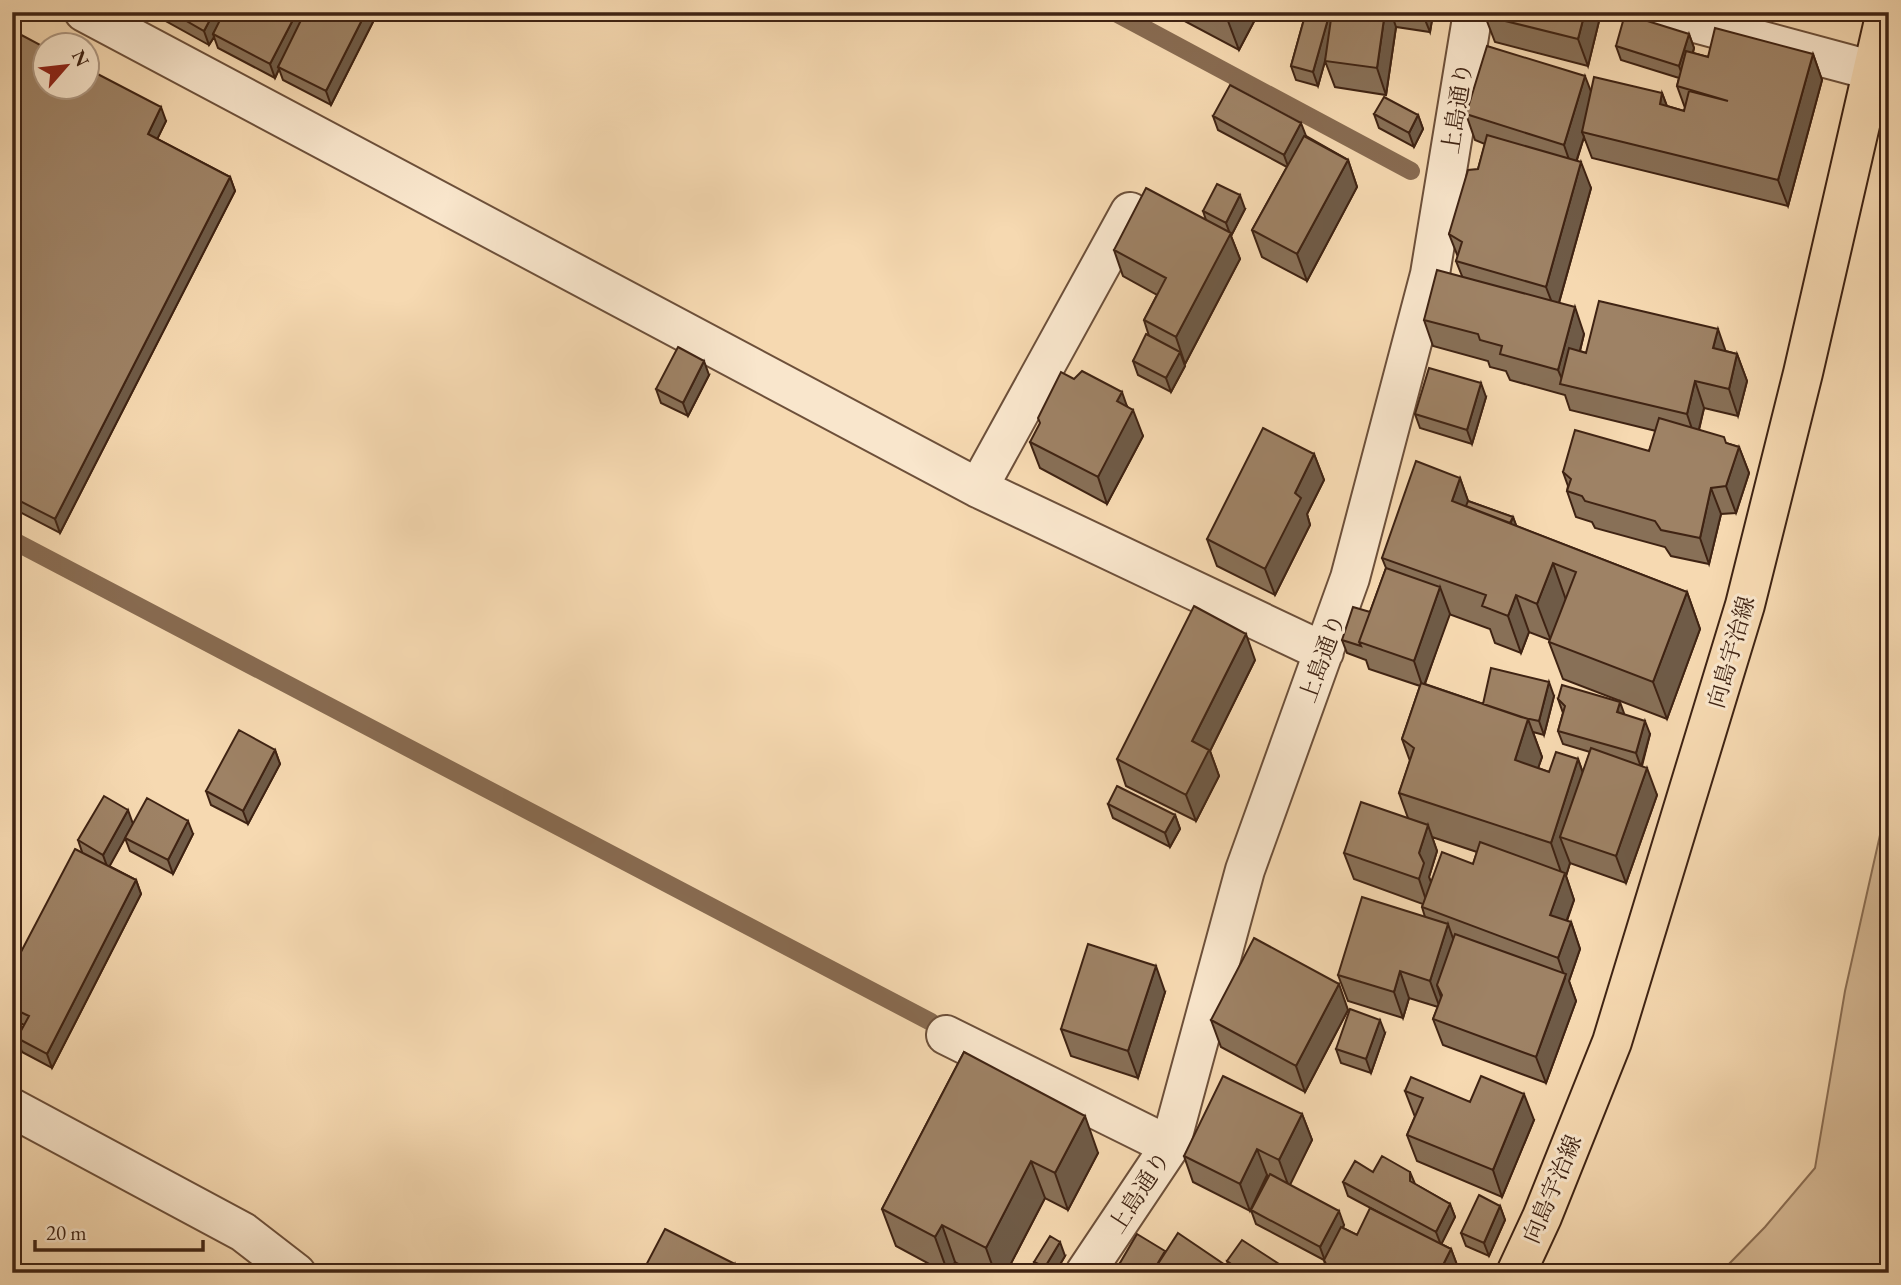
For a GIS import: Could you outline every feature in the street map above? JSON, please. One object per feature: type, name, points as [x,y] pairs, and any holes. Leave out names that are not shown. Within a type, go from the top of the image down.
[{"type":"main road","name":"向島宇治線","points":[[1516,1273],[1542,1217],[1612,1042],[1745,605],[1886,12]]},
{"type":"street","points":[[85,12],[978,488],[1324,652]]},
{"type":"street","name":"上島通り","points":[[1085,1273],[1170,1146],[1245,870],[1350,578],[1430,274],[1473,12]]},
{"type":"street","points":[[1654,12],[1874,71]]},
{"type":"street","points":[[978,488],[1130,212]]},
{"type":"street","points":[[946,1035],[1170,1146]]},
{"type":"street","points":[[12,1108],[243,1232],[296,1273]]},
{"type":"shaded area","points":[[1889,795],[1889,1273],[1727,1273],[1727,1266],[1765,1227],[1815,1168],[1845,991]]},
{"type":"building","points":[[171,12],[214,12],[204,31]]},
{"type":"building","points":[[224,12],[297,12],[270,64],[213,34]]},
{"type":"building","points":[[305,12],[366,12],[326,91],[278,67]]},
{"type":"building","points":[[1306,12],[1330,12],[1313,72],[1291,66]]},
{"type":"building","points":[[1332,12],[1385,12],[1377,68],[1325,61]]},
{"type":"building","points":[[1486,12],[1585,12],[1578,39],[1485,16]]},
{"type":"building","points":[[1625,14],[1689,34],[1679,66],[1616,46]]},
{"type":"building","points":[[1715,28],[1813,54],[1778,180],[1582,132],[1594,77],[1662,93],[1660,104],[1684,111],[1689,91],[1728,101],[1677,86],[1686,51],[1708,57]]},
{"type":"building","points":[[12,30],[32,41],[32,102],[102,102],[102,76],[161,107],[148,134],[230,177],[55,519],[12,497]]},
{"type":"building","points":[[1487,46],[1585,76],[1564,145],[1466,114]]},
{"type":"building","points":[[1230,85],[1301,123],[1284,155],[1213,116]]},
{"type":"building","points":[[1384,97],[1418,115],[1409,133],[1374,114]]},
{"type":"building","points":[[1487,135],[1581,162],[1546,287],[1456,261],[1462,242],[1449,234],[1468,170],[1478,169]]},
{"type":"building","points":[[1304,136],[1348,160],[1297,254],[1252,230]]},
{"type":"building","points":[[1217,184],[1240,195],[1226,223],[1203,211]]},
{"type":"building","points":[[1146,188],[1231,233],[1176,337],[1144,320],[1166,278],[1114,250]]},
{"type":"building","points":[[1437,270],[1575,307],[1558,370],[1500,354],[1502,346],[1480,340],[1478,334],[1424,320]]},
{"type":"building","points":[[1599,301],[1718,329],[1713,348],[1737,354],[1729,389],[1695,381],[1687,414],[1560,384],[1569,348],[1586,353]]},
{"type":"building","points":[[1146,334],[1180,352],[1166,378],[1133,361]]},
{"type":"building","points":[[678,347],[704,361],[683,403],[656,389]]},
{"type":"building","points":[[1429,368],[1481,383],[1467,430],[1415,414]]},
{"type":"building","points":[[1082,371],[1122,392],[1117,401],[1133,410],[1098,477],[1030,442],[1040,423],[1038,418],[1061,372],[1074,379]]},
{"type":"building","points":[[1659,418],[1724,437],[1726,443],[1739,447],[1726,486],[1711,488],[1700,538],[1661,530],[1655,521],[1585,501],[1582,496],[1567,491],[1571,479],[1563,472],[1575,430],[1649,451]]},
{"type":"building","points":[[1263,428],[1314,454],[1295,493],[1301,498],[1265,569],[1207,539]]},
{"type":"building","points":[[1416,461],[1460,478],[1452,501],[1687,592],[1653,682],[1549,642],[1576,572],[1553,563],[1537,604],[1516,595],[1508,616],[1482,606],[1486,595],[1382,558]]},
{"type":"building","points":[[1468,501],[1513,517],[1510,523],[1466,506]]},
{"type":"building","points":[[1386,568],[1440,587],[1414,661],[1359,642]]},
{"type":"building","points":[[1194,606],[1246,634],[1192,741],[1209,750],[1186,795],[1117,759]]},
{"type":"building","points":[[1353,607],[1370,612],[1359,642],[1361,646],[1342,640]]},
{"type":"building","points":[[1491,668],[1549,682],[1539,721],[1483,704]]},
{"type":"building","points":[[1421,683],[1528,719],[1515,760],[1549,772],[1556,752],[1578,759],[1551,843],[1399,793],[1414,748],[1402,739]]},
{"type":"building","points":[[1562,685],[1620,702],[1617,712],[1645,721],[1636,753],[1558,731],[1565,706],[1558,699]]},
{"type":"building","points":[[239,730],[275,750],[243,811],[206,791]]},
{"type":"building","points":[[1591,748],[1647,768],[1616,856],[1560,837]]},
{"type":"building","points":[[1117,786],[1175,815],[1165,833],[1108,804]]},
{"type":"building","points":[[104,796],[128,810],[103,855],[78,840]]},
{"type":"building","points":[[147,798],[188,821],[168,860],[125,838]]},
{"type":"building","points":[[1361,802],[1428,825],[1419,853],[1424,863],[1419,879],[1344,853]]},
{"type":"building","points":[[1480,842],[1565,873],[1550,915],[1571,922],[1558,958],[1422,907],[1442,852],[1473,864]]},
{"type":"building","points":[[75,849],[136,880],[47,1054],[17,1038],[29,1016],[12,1008],[12,969]]},
{"type":"building","points":[[1362,897],[1448,924],[1430,981],[1400,971],[1394,992],[1338,975]]},
{"type":"building","points":[[1455,934],[1566,974],[1536,1057],[1433,1019],[1442,995],[1437,985]]},
{"type":"building","points":[[1254,938],[1339,984],[1296,1066],[1211,1020]]},
{"type":"building","points":[[1088,944],[1156,966],[1128,1051],[1061,1029]]},
{"type":"building","points":[[1350,1009],[1380,1020],[1366,1059],[1336,1049]]},
{"type":"building","points":[[964,1052],[1085,1116],[1055,1173],[1031,1161],[986,1248],[942,1225],[935,1237],[882,1209]]},
{"type":"building","points":[[1223,1076],[1302,1114],[1279,1160],[1257,1149],[1240,1184],[1184,1156]]},
{"type":"building","points":[[1481,1076],[1524,1094],[1493,1170],[1407,1135],[1423,1098],[1405,1091],[1411,1077],[1470,1102]]},
{"type":"building","points":[[1382,1156],[1410,1172],[1410,1181],[1450,1204],[1436,1232],[1343,1182],[1355,1161],[1373,1172]]},
{"type":"building","points":[[1270,1174],[1339,1211],[1320,1247],[1251,1210]]},
{"type":"building","points":[[1479,1195],[1500,1206],[1484,1243],[1461,1233]]},
{"type":"building","points":[[1370,1208],[1451,1249],[1439,1273],[1327,1273],[1329,1270],[1324,1260],[1341,1227],[1357,1235]]},
{"type":"building","points":[[665,1229],[735,1264],[731,1273],[642,1273]]},
{"type":"building","points":[[1178,1233],[1237,1273],[1152,1273]]},
{"type":"building","points":[[1137,1234],[1165,1251],[1152,1273],[1136,1273],[1120,1263]]},
{"type":"building","points":[[1050,1236],[1060,1242],[1045,1267],[1034,1262]]},
{"type":"building","points":[[1242,1240],[1293,1273],[1244,1273],[1227,1261]]},
{"type":"waterway","points":[[1114,12],[1411,171]]},
{"type":"waterway","points":[[12,540],[931,1022]]}]
